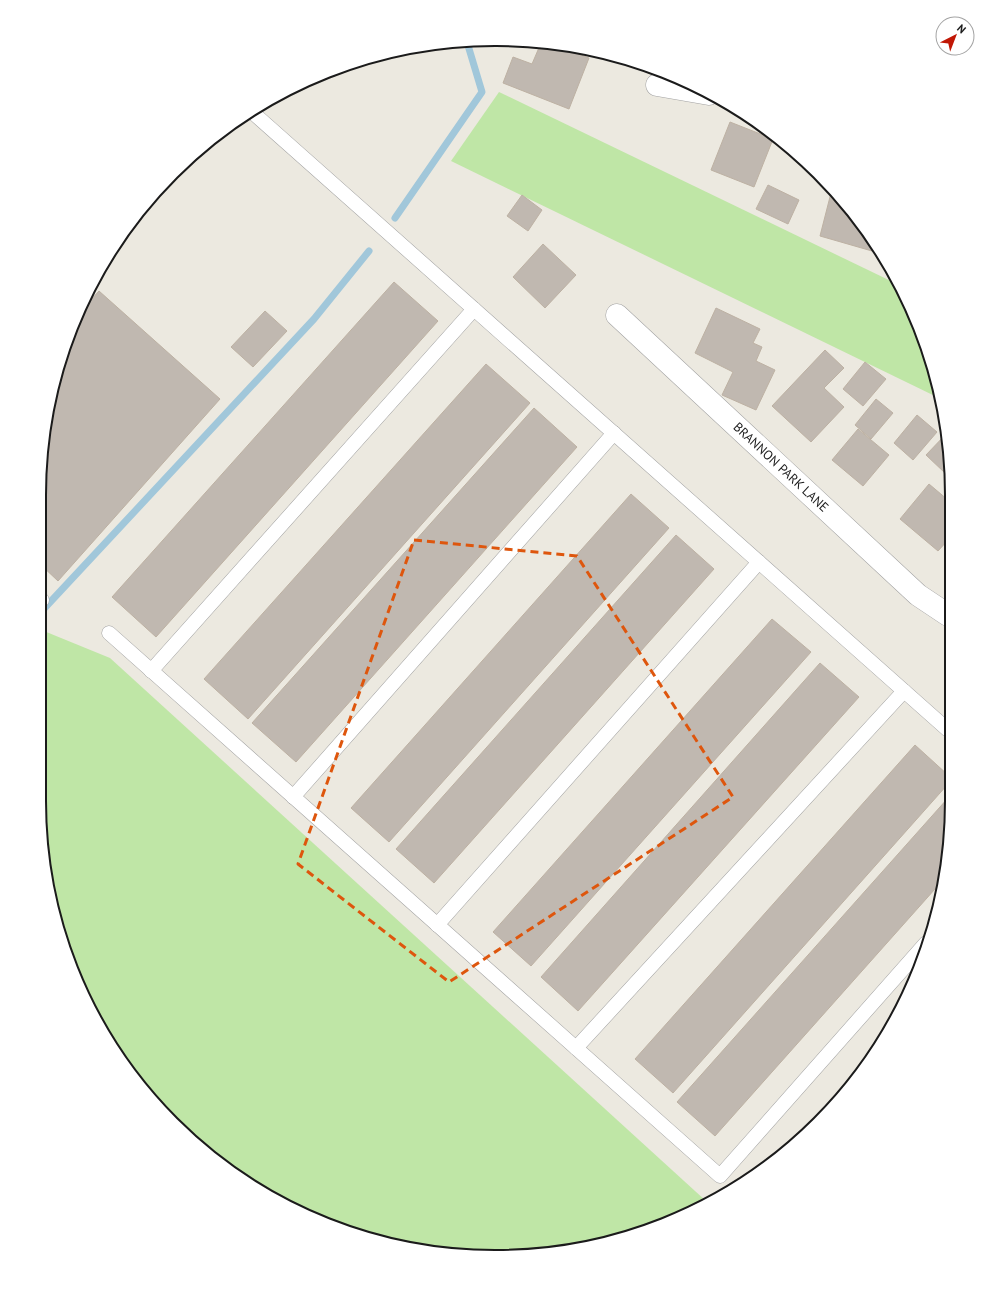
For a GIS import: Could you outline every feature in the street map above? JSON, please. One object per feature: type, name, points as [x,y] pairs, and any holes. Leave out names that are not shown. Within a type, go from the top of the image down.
[{"type":"street","points":[[656,86],[693,92]]},
{"type":"street","name":"BRANNON PARK LANE","points":[[617,315],[918,595],[945,613]]},
{"type":"lane","points":[[256,116],[945,727]]},
{"type":"lane","points":[[151,671],[474,309]]},
{"type":"lane","points":[[293,797],[614,433]]},
{"type":"lane","points":[[437,924],[759,562]]},
{"type":"lane","points":[[109,633],[720,1176],[919,951]]},
{"type":"lane","points":[[576,1048],[904,691]]},
{"type":"highlighted area","points":[[414,540],[577,556],[733,797],[449,982],[298,864]]},
{"type":"green space","points":[[499,92],[890,281],[911,323],[930,379],[933,395],[451,161]]},
{"type":"green space","points":[[46,632],[110,658],[704,1199],[668,1216],[640,1226],[612,1235],[583,1241],[525,1249],[496,1250],[437,1246],[379,1235],[323,1216],[271,1190],[222,1157],[199,1138],[158,1097],[139,1074],[106,1025],[80,973],[61,917],[55,888],[47,830]]},
{"type":"building","points":[[539,48],[580,54],[589,58],[569,109],[503,83],[513,57],[532,64]]},
{"type":"building","points":[[730,122],[764,135],[772,141],[754,187],[711,170]]},
{"type":"building","points":[[768,185],[799,200],[788,224],[756,209]]},
{"type":"building","points":[[522,195],[542,210],[528,231],[507,216]]},
{"type":"building","points":[[830,196],[852,222],[872,251],[820,236]]},
{"type":"building","points":[[543,244],[576,275],[545,308],[513,277]]},
{"type":"building","points":[[394,282],[438,321],[156,637],[112,597]]},
{"type":"building","points":[[99,291],[220,399],[58,581],[46,570],[46,496],[50,437],[61,379],[80,323],[90,300]]},
{"type":"building","points":[[716,308],[760,329],[753,343],[762,347],[756,361],[775,370],[756,410],[722,395],[733,372],[695,353]]},
{"type":"building","points":[[265,311],[287,331],[253,367],[231,347]]},
{"type":"building","points":[[825,350],[844,368],[824,388],[844,407],[811,442],[772,406]]},
{"type":"building","points":[[865,362],[886,379],[863,406],[843,389]]},
{"type":"building","points":[[486,364],[530,403],[248,719],[204,679]]},
{"type":"building","points":[[876,399],[893,413],[871,439],[855,425]]},
{"type":"building","points":[[534,408],[577,447],[296,762],[252,723]]},
{"type":"building","points":[[917,415],[937,432],[913,460],[894,443]]},
{"type":"building","points":[[858,429],[889,455],[863,486],[832,460]]},
{"type":"building","points":[[941,439],[944,472],[926,455]]},
{"type":"building","points":[[929,484],[945,497],[945,543],[938,551],[900,519]]},
{"type":"building","points":[[631,494],[669,528],[389,842],[351,808]]},
{"type":"building","points":[[676,535],[714,569],[434,883],[396,849]]},
{"type":"building","points":[[772,619],[811,652],[531,966],[493,932]]},
{"type":"building","points":[[820,663],[859,697],[578,1011],[541,977]]},
{"type":"building","points":[[915,745],[945,772],[945,787],[673,1093],[635,1059]]},
{"type":"building","points":[[945,801],[944,830],[936,888],[715,1136],[677,1102]]},
{"type":"waterway","points":[[395,218],[482,92],[468,47]]},
{"type":"waterway","points":[[46,607],[314,319],[369,251]]}]
